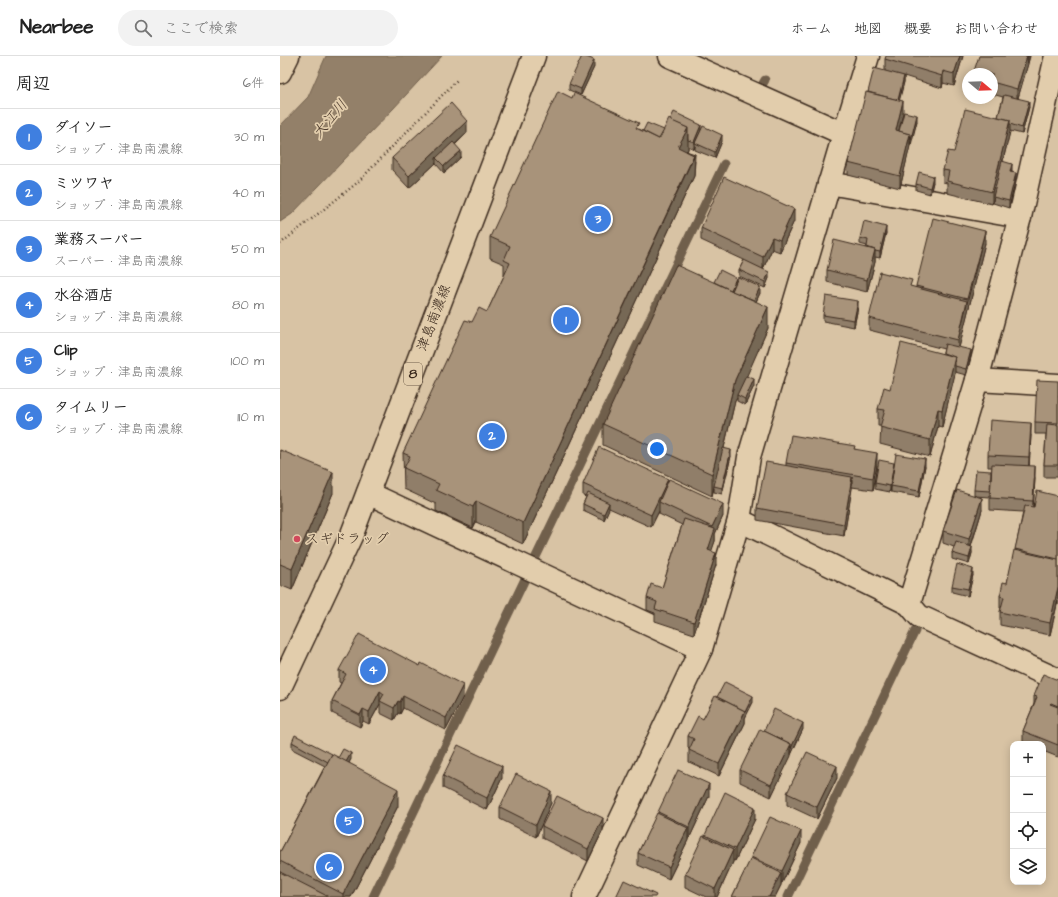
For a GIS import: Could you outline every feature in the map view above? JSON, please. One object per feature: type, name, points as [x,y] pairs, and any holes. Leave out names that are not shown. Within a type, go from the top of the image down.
[{"type":"street","points":[[280,72],[288,56]]},
{"type":"street","name":"津島南濃線","points":[[280,688],[352,534],[534,56]]},
{"type":"street","points":[[670,56],[844,134]]},
{"type":"street","points":[[584,897],[701,649],[739,520],[749,457],[829,183],[868,56]]},
{"type":"street","points":[[909,604],[977,380],[1020,217],[1056,56]]},
{"type":"street","points":[[829,183],[1020,217]]},
{"type":"street","points":[[977,380],[1058,385]]},
{"type":"street","points":[[368,493],[701,649]]},
{"type":"street","points":[[739,520],[909,604],[919,616],[1058,680]]},
{"type":"path","points":[[280,244],[357,182],[458,79]]},
{"type":"water","name":"大江川","points":[[326,56],[442,56],[292,214],[280,222],[280,126],[308,97]]},
{"type":"building","points":[[582,56],[594,60],[581,89],[569,84]]},
{"type":"building","points":[[886,56],[960,56],[954,74],[943,71],[942,76],[885,59]]},
{"type":"building","points":[[979,56],[1027,56],[1017,89],[998,84],[998,68],[975,68]]},
{"type":"building","points":[[874,68],[904,76],[898,100],[868,92]]},
{"type":"building","points":[[558,91],[572,98],[574,93],[639,123],[636,128],[659,139],[669,119],[688,128],[678,147],[694,155],[523,523],[476,501],[473,507],[436,490],[439,484],[404,468],[410,456],[403,453],[465,320],[472,322],[479,308],[487,312],[510,263],[504,260],[510,246],[490,237]]},
{"type":"building","points":[[866,92],[903,101],[896,130],[910,134],[900,176],[848,163]]},
{"type":"building","points":[[1004,95],[1029,101],[1022,128],[1010,124],[1010,120],[998,117]]},
{"type":"building","points":[[451,103],[467,121],[409,176],[392,158]]},
{"type":"building","points":[[965,109],[1010,120],[992,192],[947,181],[949,171],[943,170],[948,151],[954,152]]},
{"type":"building","points":[[674,112],[701,125],[694,142],[688,140],[688,128],[670,120]]},
{"type":"building","points":[[904,112],[917,115],[911,139],[910,134],[899,131]]},
{"type":"building","points":[[647,123],[664,130],[659,139],[643,131]]},
{"type":"building","points":[[703,126],[722,135],[715,152],[695,143]]},
{"type":"building","points":[[453,142],[461,151],[444,166],[436,158]]},
{"type":"building","points":[[1002,161],[1012,164],[1010,172],[1016,173],[1009,201],[993,197]]},
{"type":"building","points":[[919,172],[933,176],[930,188],[916,184]]},
{"type":"building","points":[[724,177],[794,209],[780,240],[772,237],[763,257],[701,228]]},
{"type":"building","points":[[933,218],[985,231],[967,299],[916,286]]},
{"type":"building","points":[[864,221],[886,227],[880,252],[867,247],[868,240],[860,238]]},
{"type":"building","points":[[834,240],[875,250],[867,280],[827,270]]},
{"type":"building","points":[[744,260],[769,272],[765,282],[739,270]]},
{"type":"building","points":[[676,265],[768,307],[735,380],[712,474],[603,424]]},
{"type":"building","points":[[720,270],[736,278],[731,290],[714,282]]},
{"type":"building","points":[[880,272],[912,280],[910,286],[967,301],[958,340],[869,318]]},
{"type":"building","points":[[738,277],[760,287],[754,300],[732,291]]},
{"type":"building","points":[[826,296],[858,301],[854,320],[823,315]]},
{"type":"building","points":[[901,343],[955,357],[942,410],[938,409],[930,440],[880,427],[885,410],[878,409],[884,387],[890,389]]},
{"type":"building","points":[[945,344],[971,350],[966,369],[955,366],[955,357],[943,353]]},
{"type":"building","points":[[746,376],[754,379],[745,399],[737,395]]},
{"type":"building","points":[[1037,380],[1058,381],[1058,423],[1035,422]]},
{"type":"building","points":[[990,420],[1031,423],[1029,457],[988,455]]},
{"type":"building","points":[[1047,424],[1058,425],[1058,465],[1044,465]]},
{"type":"building","points":[[791,435],[855,446],[854,449],[877,453],[873,478],[786,463]]},
{"type":"building","points":[[599,447],[668,479],[651,515],[583,484]]},
{"type":"building","points":[[723,448],[731,450],[722,488],[714,486]]},
{"type":"building","name":"スギドラッグ","points":[[280,450],[333,472],[292,569],[280,564]]},
{"type":"building","points":[[896,454],[925,459],[919,491],[891,486]]},
{"type":"building","points":[[879,460],[894,463],[890,486],[875,483]]},
{"type":"building","points":[[766,462],[852,477],[844,524],[757,508]]},
{"type":"building","points":[[992,464],[1035,466],[1033,501],[990,498]]},
{"type":"building","points":[[976,470],[991,471],[990,491],[974,490]]},
{"type":"building","points":[[669,479],[723,504],[712,527],[659,502]]},
{"type":"building","points":[[957,490],[982,498],[969,539],[943,531]]},
{"type":"building","points":[[1037,491],[1058,496],[1058,559],[1015,549],[1025,506],[1034,507]]},
{"type":"building","points":[[588,493],[609,503],[604,514],[583,504]]},
{"type":"building","points":[[684,519],[715,529],[708,550],[716,553],[694,622],[655,609],[657,602],[647,598],[651,584],[662,588]]},
{"type":"building","points":[[956,542],[972,547],[969,558],[952,553]]},
{"type":"building","points":[[1014,550],[1058,560],[1058,587],[1050,623],[1000,612],[1004,597],[1000,596],[1003,582],[1007,583]]},
{"type":"building","points":[[957,564],[973,569],[968,589],[952,586]]},
{"type":"building","points":[[359,634],[420,666],[421,663],[463,685],[446,718],[403,696],[394,708],[380,701],[384,694],[380,691],[369,712],[363,709],[360,715],[332,701],[346,674],[339,670]]},
{"type":"building","points":[[1043,674],[1058,680],[1058,706],[1051,703],[1050,704],[1058,707],[1058,745],[1023,731],[1037,697],[1034,696]]},
{"type":"building","points":[[725,682],[753,696],[745,712],[717,697]]},
{"type":"building","points":[[715,696],[745,711],[719,764],[689,750],[694,739],[688,736],[698,716],[703,719]]},
{"type":"building","points":[[774,709],[803,723],[791,748],[791,744],[764,731]]},
{"type":"building","points":[[760,729],[791,744],[771,785],[740,770]]},
{"type":"building","points":[[295,735],[332,754],[328,762],[292,742]]},
{"type":"building","points":[[458,745],[502,766],[487,798],[443,776]]},
{"type":"building","points":[[343,749],[351,753],[346,762],[338,758]]},
{"type":"building","points":[[807,752],[837,766],[817,807],[787,793]]},
{"type":"building","points":[[332,754],[398,789],[343,894],[280,861],[280,852]]},
{"type":"building","points":[[678,770],[709,784],[689,827],[658,812]]},
{"type":"building","points":[[516,774],[551,791],[536,825],[500,807]]},
{"type":"building","points":[[725,792],[755,807],[735,849],[705,835]]},
{"type":"building","points":[[557,796],[603,818],[588,849],[542,826]]},
{"type":"building","points":[[657,813],[688,828],[669,867],[638,853]]},
{"type":"building","points":[[770,817],[801,831],[782,871],[751,857]]},
{"type":"building","points":[[703,836],[733,850],[715,889],[685,874]]},
{"type":"building","points":[[751,858],[781,873],[769,897],[732,897]]},
{"type":"building","points":[[280,872],[329,897],[280,897]]},
{"type":"building","points":[[624,880],[656,895],[655,897],[616,897]]},
{"type":"waterway","points":[[761,87],[765,80]]},
{"type":"waterway","points":[[535,559],[724,164]]},
{"type":"waterway","points":[[373,897],[525,579]]},
{"type":"waterway","points":[[788,897],[915,631]]},
{"type":"place","name":"業務スーパー","points":[[598,219]]},
{"type":"place","name":"ダイソー","points":[[566,320]]},
{"type":"place","name":"ミツワヤ","points":[[492,436]]},
{"type":"place","name":"スギドラッグ","points":[[297,539]]},
{"type":"place","name":"水谷酒店","points":[[373,670]]},
{"type":"place","name":"Clip","points":[[349,821]]},
{"type":"place","name":"タイムリー","points":[[329,867]]}]
